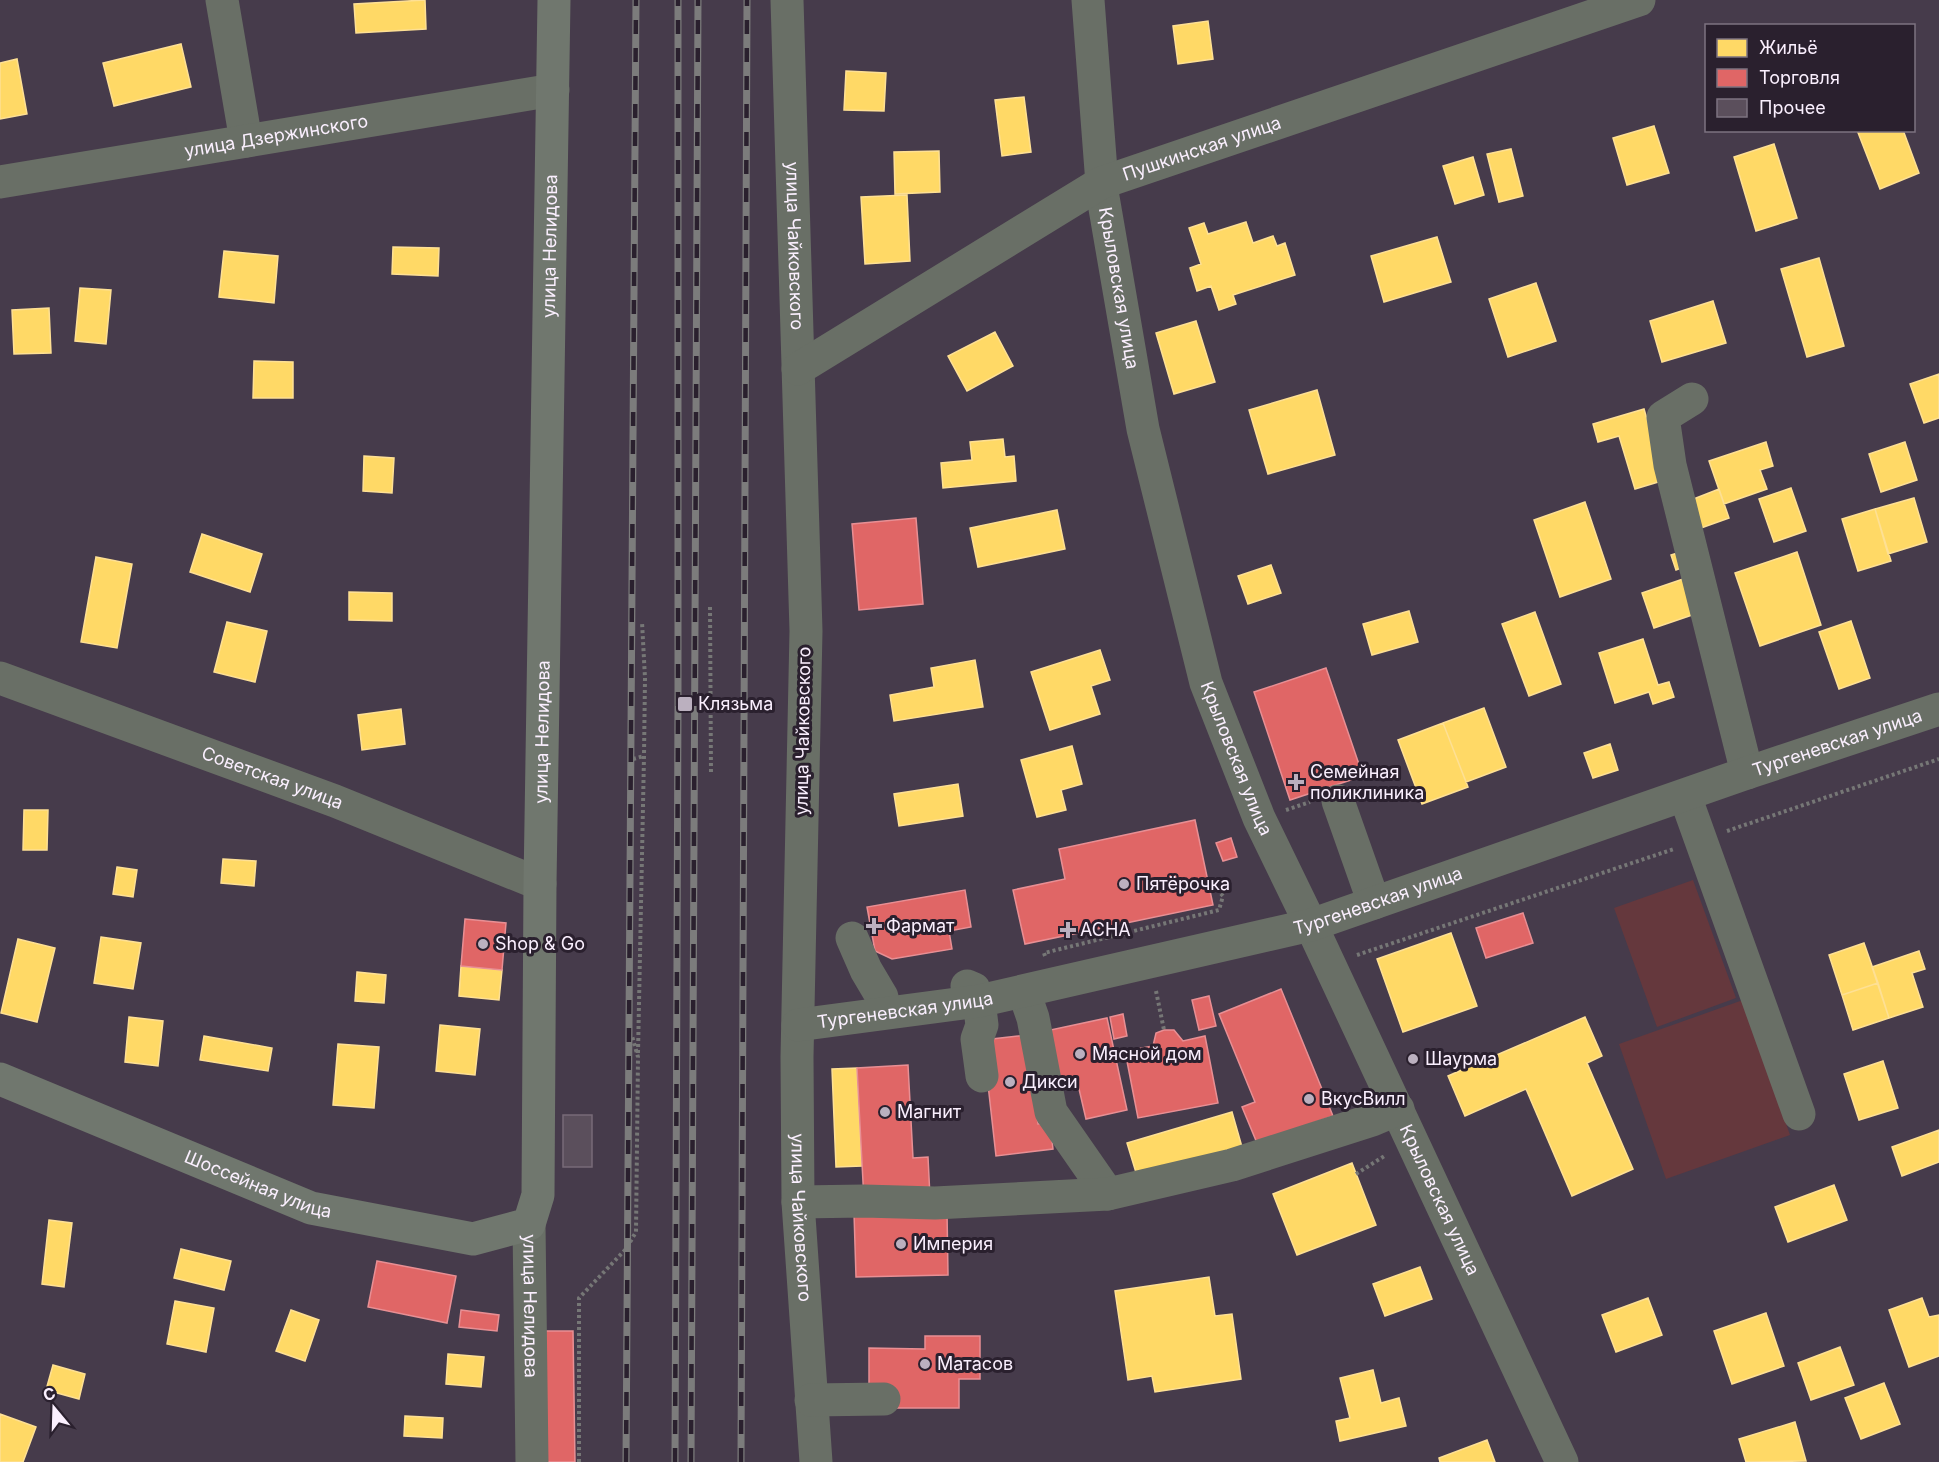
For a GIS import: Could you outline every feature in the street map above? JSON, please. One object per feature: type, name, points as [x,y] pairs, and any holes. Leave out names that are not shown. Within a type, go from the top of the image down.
[{"type":"main road","name":"улица Нелидова","points":[[529,1224],[538,1195],[540,885],[554,0]]},
{"type":"main road","name":"Шоссейная улица","points":[[0,1079],[311,1208],[473,1239],[529,1224]]},
{"type":"street","points":[[222,0],[246,141]]},
{"type":"street","name":"улица Чайковского","points":[[787,0],[806,631],[798,1025],[798,1202],[816,1462]]},
{"type":"street","name":"Крыловская улица","points":[[1088,0],[1101,183],[1143,429],[1206,683],[1259,818],[1311,925],[1385,1114],[1562,1462]]},
{"type":"street","name":"Пушкинская улица","points":[[798,369],[1101,183],[1639,0]]},
{"type":"street","name":"улица Дзержинского","points":[[0,182],[553,90]]},
{"type":"street","points":[[1692,399],[1663,417],[1670,465],[1747,773]]},
{"type":"street","name":"Советская улица","points":[[0,678],[335,801],[540,885]]},
{"type":"street","name":"Тургеневская улица","points":[[798,1025],[878,1006],[979,1001],[1311,925],[1747,773],[1939,709]]},
{"type":"street","points":[[1685,796],[1798,1114]]},
{"type":"street","points":[[1338,801],[1374,903]]},
{"type":"street","points":[[852,938],[878,1006]]},
{"type":"street","points":[[1024,992],[1033,1018],[1051,1112],[1107,1194]]},
{"type":"street","points":[[979,1001],[982,1025],[977,1038],[982,1076]]},
{"type":"street","points":[[798,1202],[935,1203],[1107,1194],[1232,1165],[1385,1114]]},
{"type":"street","name":"улица Нелидова","points":[[529,1224],[532,1462]]},
{"type":"street","points":[[811,1400],[884,1399]]},
{"type":"path","points":[[710,606],[711,774]]},
{"type":"path","points":[[579,1462],[579,1298],[626,1249],[636,1232],[645,678],[642,622]]},
{"type":"path","points":[[633,759],[644,756]]},
{"type":"path","points":[[1353,956],[1939,759]]},
{"type":"path","points":[[1044,953],[1219,910],[1223,896],[1208,879]]},
{"type":"path","points":[[1145,993],[1167,989]]},
{"type":"path","points":[[1156,991],[1164,1030]]},
{"type":"path","points":[[632,1036],[638,1057]]},
{"type":"path","points":[[1385,1114],[1388,1153],[1393,1164]]},
{"type":"path","points":[[1356,1174],[1388,1153]]},
{"type":"shaded area","points":[[1693,880],[1736,998],[1657,1027],[1614,908]]},
{"type":"shaded area","points":[[1743,1000],[1790,1135],[1666,1179],[1619,1044]]},
{"type":"building: Жильё","points":[[425,0],[426,29],[356,33],[354,4]]},
{"type":"building: Жильё","points":[[1208,21],[1213,59],[1178,64],[1173,26]]},
{"type":"building: Жильё","points":[[181,44],[191,87],[114,106],[103,63]]},
{"type":"building: Жильё","points":[[17,59],[27,114],[0,119],[0,63]]},
{"type":"building: Жильё","points":[[846,71],[886,73],[884,111],[844,110]]},
{"type":"building: Жильё","points":[[1024,97],[1031,152],[1002,156],[995,100]]},
{"type":"building: Жильё","points":[[1654,126],[1669,173],[1627,185],[1613,138]]},
{"type":"building: Жильё","points":[[1858,132],[1904,132],[1919,173],[1880,189]]},
{"type":"building: Жильё","points":[[1774,144],[1797,218],[1756,231],[1734,157]]},
{"type":"building: Жильё","points":[[1511,149],[1523,196],[1499,202],[1487,154]]},
{"type":"building: Жильё","points":[[939,151],[940,192],[895,194],[894,152]]},
{"type":"building: Жильё","points":[[1473,157],[1484,195],[1455,204],[1443,166]]},
{"type":"building: Жильё","points":[[907,195],[910,261],[865,264],[861,197]]},
{"type":"building: Жильё","points":[[1246,222],[1253,243],[1273,236],[1277,246],[1285,243],[1295,275],[1233,295],[1236,304],[1219,310],[1211,286],[1197,291],[1190,268],[1201,264],[1189,228],[1204,223],[1208,234]]},
{"type":"building: Жильё","points":[[1437,237],[1451,282],[1384,302],[1371,256]]},
{"type":"building: Жильё","points":[[393,247],[439,248],[438,276],[392,274]]},
{"type":"building: Жильё","points":[[224,251],[278,256],[274,303],[219,297]]},
{"type":"building: Жильё","points":[[1819,258],[1844,346],[1807,357],[1781,269]]},
{"type":"building: Жильё","points":[[1536,283],[1556,341],[1508,357],[1489,299]]},
{"type":"building: Жильё","points":[[80,288],[111,290],[106,344],[75,341]]},
{"type":"building: Жильё","points":[[1713,301],[1726,343],[1662,362],[1650,321]]},
{"type":"building: Жильё","points":[[49,308],[51,353],[14,354],[12,310]]},
{"type":"building: Жильё","points":[[1196,321],[1215,382],[1174,394],[1156,333]]},
{"type":"building: Жильё","points":[[995,332],[1013,366],[967,391],[948,356]]},
{"type":"building: Жильё","points":[[254,361],[293,362],[293,398],[253,398]]},
{"type":"building: Жильё","points":[[1939,374],[1939,418],[1924,423],[1910,384]]},
{"type":"building: Жильё","points":[[1317,390],[1335,455],[1268,474],[1249,410]]},
{"type":"building: Жильё","points":[[1644,409],[1665,480],[1635,489],[1619,436],[1598,442],[1593,424]]},
{"type":"building: Жильё","points":[[1003,439],[1005,457],[1014,456],[1016,481],[943,488],[941,463],[972,460],[970,442]]},
{"type":"building: Жильё","points":[[1766,442],[1773,466],[1760,470],[1767,489],[1724,504],[1709,461]]},
{"type":"building: Жильё","points":[[1905,442],[1917,480],[1881,492],[1869,454]]},
{"type":"building: Жильё","points":[[364,456],[394,458],[392,493],[363,491]]},
{"type":"building: Жильё","points":[[1791,488],[1806,531],[1774,542],[1759,499]]},
{"type":"building: Жильё","points":[[1719,489],[1729,518],[1701,528],[1691,500]]},
{"type":"building: Жильё","points":[[1914,498],[1927,542],[1888,554],[1875,509]]},
{"type":"building: Жильё","points":[[1585,502],[1611,579],[1560,597],[1534,520]]},
{"type":"building: Жильё","points":[[1875,509],[1891,561],[1858,571],[1842,519]]},
{"type":"building: Жильё","points":[[1057,510],[1065,549],[978,567],[970,528]]},
{"type":"building: Жильё","points":[[202,534],[262,554],[250,592],[190,572]]},
{"type":"building: Жильё","points":[[1690,549],[1694,563],[1676,570],[1671,555]]},
{"type":"building: Жильё","points":[[1797,552],[1821,625],[1760,646],[1735,573]]},
{"type":"building: Жильё","points":[[96,557],[132,564],[117,648],[81,642]]},
{"type":"building: Жильё","points":[[1271,565],[1281,593],[1248,604],[1238,576]]},
{"type":"building: Жильё","points":[[1689,577],[1701,612],[1654,628],[1642,593]]},
{"type":"building: Жильё","points":[[349,592],[392,593],[392,621],[349,620]]},
{"type":"building: Жильё","points":[[1409,611],[1418,642],[1372,655],[1363,624]]},
{"type":"building: Жильё","points":[[1535,612],[1561,684],[1529,696],[1502,624]]},
{"type":"building: Жильё","points":[[1851,621],[1870,678],[1839,689],[1819,632]]},
{"type":"building: Жильё","points":[[227,622],[267,631],[255,682],[214,672]]},
{"type":"building: Жильё","points":[[1643,639],[1658,685],[1669,682],[1674,697],[1653,704],[1649,692],[1615,703],[1599,653]]},
{"type":"building: Жильё","points":[[1100,650],[1110,680],[1091,686],[1100,714],[1050,730],[1031,672]]},
{"type":"building: Жильё","points":[[975,660],[983,707],[894,721],[890,695],[934,687],[931,668]]},
{"type":"building: Жильё","points":[[1484,708],[1506,767],[1466,782],[1443,723]]},
{"type":"building: Жильё","points":[[401,709],[405,744],[362,750],[358,715]]},
{"type":"building: Жильё","points":[[1443,723],[1468,787],[1422,804],[1398,740]]},
{"type":"building: Жильё","points":[[1610,744],[1618,770],[1593,778],[1584,753]]},
{"type":"building: Жильё","points":[[1072,746],[1082,784],[1061,790],[1066,810],[1037,817],[1021,760]]},
{"type":"building: Жильё","points":[[958,784],[963,816],[899,826],[894,794]]},
{"type":"building: Жильё","points":[[24,810],[48,810],[47,850],[23,850]]},
{"type":"building: Жильё","points":[[223,859],[256,861],[254,886],[221,883]]},
{"type":"building: Жильё","points":[[117,867],[137,870],[133,897],[113,894]]},
{"type":"building: Жильё","points":[[1451,933],[1477,1006],[1403,1032],[1377,959]]},
{"type":"building: Жильё","points":[[101,937],[141,943],[133,989],[94,983]]},
{"type":"building: Жильё","points":[[18,939],[55,948],[37,1022],[1,1013]]},
{"type":"building: Жильё","points":[[1864,943],[1878,983],[1842,995],[1829,955]]},
{"type":"building: Жильё","points":[[1919,951],[1925,969],[1912,973],[1923,1007],[1889,1018],[1872,967]]},
{"type":"building: Жильё","points":[[461,966],[502,970],[499,1000],[459,996]]},
{"type":"building: Жильё","points":[[357,972],[386,975],[384,1003],[355,1001]]},
{"type":"building: Жильё","points":[[1878,983],[1889,1018],[1853,1030],[1842,995]]},
{"type":"building: Жильё","points":[[129,1017],[163,1021],[158,1066],[125,1062]]},
{"type":"building: Жильё","points":[[1585,1017],[1602,1056],[1587,1063],[1633,1169],[1572,1196],[1526,1089],[1465,1116],[1448,1076]]},
{"type":"building: Жильё","points":[[440,1025],[480,1029],[475,1075],[436,1071]]},
{"type":"building: Жильё","points":[[204,1036],[272,1048],[268,1071],[200,1060]]},
{"type":"building: Жильё","points":[[338,1044],[379,1047],[374,1108],[333,1105]]},
{"type":"building: Жильё","points":[[1883,1061],[1898,1108],[1859,1120],[1844,1074]]},
{"type":"building: Жильё","points":[[857,1068],[862,1166],[836,1167],[832,1069]]},
{"type":"building: Жильё","points":[[1232,1112],[1242,1147],[1138,1179],[1127,1143]]},
{"type":"building: Жильё","points":[[1939,1130],[1939,1162],[1902,1176],[1892,1147]]},
{"type":"building: Жильё","points":[[1352,1163],[1376,1225],[1297,1255],[1273,1194]]},
{"type":"building: Жильё","points":[[1834,1185],[1847,1220],[1788,1242],[1775,1207]]},
{"type":"building: Жильё","points":[[49,1220],[72,1223],[64,1287],[42,1284]]},
{"type":"building: Жильё","points":[[181,1249],[231,1261],[224,1290],[174,1278]]},
{"type":"building: Жильё","points":[[1420,1267],[1432,1299],[1385,1316],[1373,1284]]},
{"type":"building: Жильё","points":[[1209,1277],[1215,1316],[1232,1314],[1241,1379],[1155,1392],[1152,1376],[1128,1380],[1115,1291]]},
{"type":"building: Жильё","points":[[1648,1298],[1662,1335],[1616,1352],[1602,1315]]},
{"type":"building: Жильё","points":[[1922,1298],[1929,1317],[1939,1315],[1939,1356],[1909,1367],[1889,1310]]},
{"type":"building: Жильё","points":[[175,1301],[214,1308],[206,1352],[167,1344]]},
{"type":"building: Жильё","points":[[291,1310],[319,1320],[305,1361],[276,1351]]},
{"type":"building: Жильё","points":[[1766,1313],[1784,1366],[1732,1384],[1714,1331]]},
{"type":"building: Жильё","points":[[1840,1347],[1854,1385],[1811,1400],[1798,1363]]},
{"type":"building: Жильё","points":[[448,1354],[484,1357],[481,1387],[446,1384]]},
{"type":"building: Жильё","points":[[53,1365],[85,1374],[79,1399],[46,1390]]},
{"type":"building: Жильё","points":[[1373,1370],[1381,1403],[1399,1398],[1406,1426],[1340,1441],[1336,1421],[1350,1418],[1340,1378]]},
{"type":"building: Жильё","points":[[1884,1383],[1900,1424],[1861,1439],[1845,1398]]},
{"type":"building: Жильё","points":[[0,1414],[36,1427],[23,1462],[0,1462]]},
{"type":"building: Жильё","points":[[405,1416],[443,1418],[442,1438],[404,1436]]},
{"type":"building: Жильё","points":[[1795,1422],[1806,1461],[1746,1462],[1739,1439]]},
{"type":"building: Жильё","points":[[1487,1440],[1495,1462],[1440,1462],[1439,1458]]},
{"type":"building: Торговля","points":[[916,518],[923,604],[859,610],[852,524]]},
{"type":"building: Торговля","points":[[1326,668],[1363,776],[1290,800],[1254,692]]},
{"type":"building: Торговля","name":"Пятёрочка","points":[[1195,820],[1213,905],[1025,944],[1013,890],[1065,879],[1059,849]]},
{"type":"building: Торговля","points":[[1231,838],[1237,857],[1223,861],[1216,843]]},
{"type":"building: Торговля","points":[[965,890],[971,927],[949,931],[952,949],[892,959],[875,951],[867,907]]},
{"type":"building: Торговля","points":[[1523,913],[1533,943],[1486,958],[1476,928]]},
{"type":"building: Торговля","name":"Shop & Go","points":[[465,919],[506,923],[502,970],[461,966]]},
{"type":"building: Торговля","points":[[1281,989],[1333,1116],[1257,1143],[1242,1107],[1255,1102],[1219,1014]]},
{"type":"building: Торговля","points":[[1209,996],[1216,1026],[1199,1030],[1192,1000]]},
{"type":"building: Торговля","points":[[1123,1014],[1127,1036],[1114,1039],[1110,1017]]},
{"type":"building: Торговля","name":"Мясной дом","points":[[1107,1018],[1127,1110],[1086,1119],[1076,1076],[1052,1081],[1041,1032]]},
{"type":"building: Торговля","points":[[1174,1030],[1183,1041],[1205,1036],[1218,1103],[1138,1118],[1125,1051],[1153,1046],[1156,1033]]},
{"type":"building: Торговля","name":"Дикси","points":[[1028,1035],[1038,1124],[1050,1123],[1053,1149],[996,1156],[983,1040]]},
{"type":"building: Торговля","name":"Магнит","points":[[908,1065],[913,1158],[928,1157],[930,1197],[864,1201],[857,1068]]},
{"type":"building: Торговля","name":"Империя","points":[[947,1211],[948,1275],[856,1277],[854,1213]]},
{"type":"building: Торговля","points":[[377,1261],[456,1276],[447,1323],[368,1307]]},
{"type":"building: Торговля","points":[[461,1310],[499,1315],[497,1331],[459,1327]]},
{"type":"building: Торговля","points":[[541,1331],[573,1331],[575,1462],[543,1462]]},
{"type":"building: Торговля","name":"Матасов","points":[[925,1336],[980,1336],[980,1379],[959,1379],[959,1408],[891,1408],[869,1386],[869,1348],[925,1349]]},
{"type":"building: Прочее","points":[[563,1115],[592,1115],[592,1167],[563,1167]]},
{"type":"railway","points":[[626,1462],[636,0]]},
{"type":"railway","points":[[675,1462],[678,0]]},
{"type":"railway","points":[[691,1462],[698,0]]},
{"type":"railway","points":[[741,1462],[747,0]]},
{"type":"place","name":"Клязьма","points":[[685,704]]},
{"type":"place","name":"Семейная поликлиника","points":[[1296,782]]},
{"type":"place","name":"Пятёрочка","points":[[1124,884]]},
{"type":"place","name":"Фармат","points":[[874,926]]},
{"type":"place","name":"АСНА","points":[[1068,930]]},
{"type":"place","name":"Shop & Go","points":[[483,944]]},
{"type":"place","name":"Мясной дом","points":[[1080,1054]]},
{"type":"place","name":"Шаурма","points":[[1413,1059]]},
{"type":"place","name":"Дикси","points":[[1010,1082]]},
{"type":"place","name":"ВкусВилл","points":[[1309,1099]]},
{"type":"place","name":"Магнит","points":[[885,1112]]},
{"type":"place","name":"Империя","points":[[901,1244]]},
{"type":"place","name":"Матасов","points":[[925,1364]]}]
